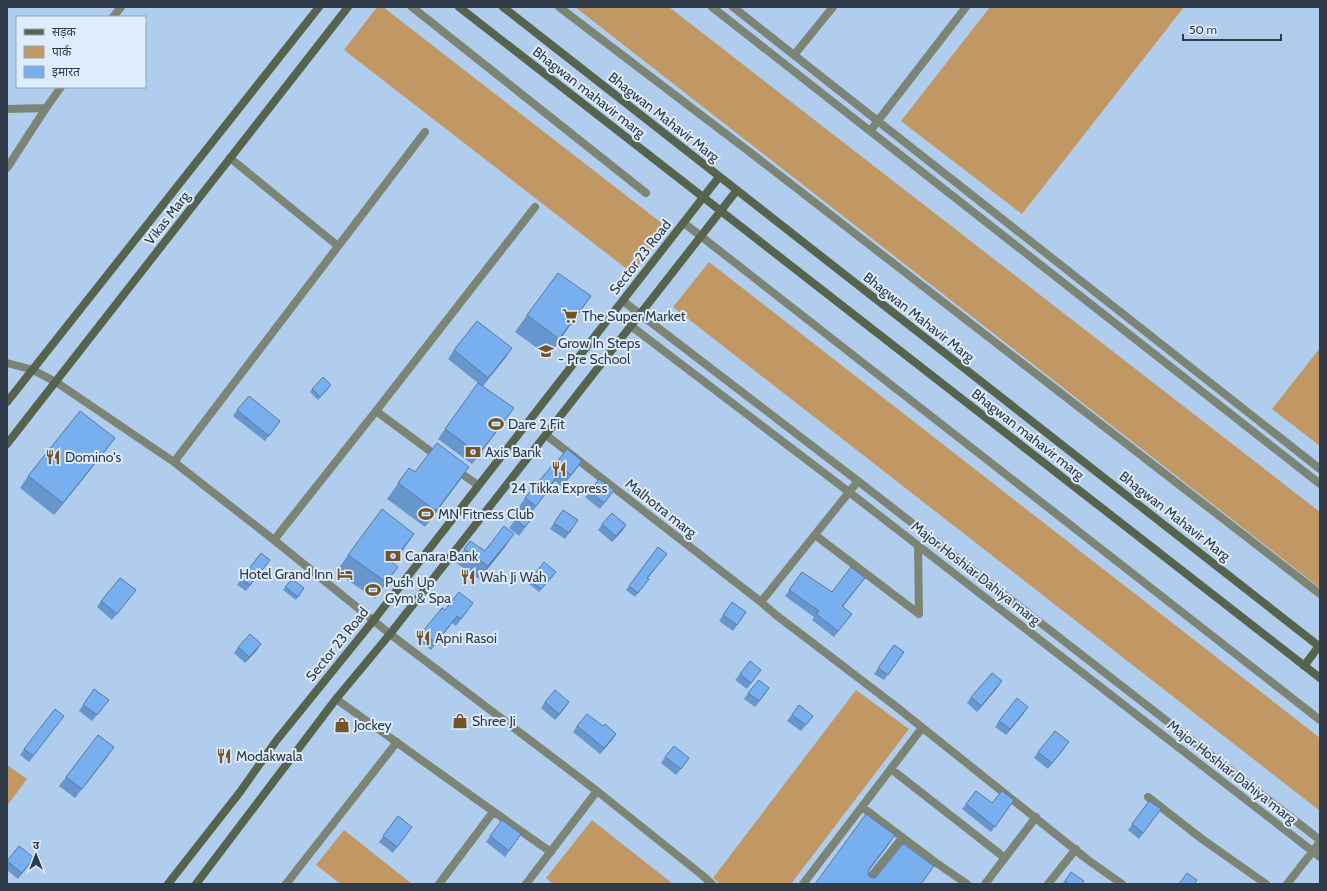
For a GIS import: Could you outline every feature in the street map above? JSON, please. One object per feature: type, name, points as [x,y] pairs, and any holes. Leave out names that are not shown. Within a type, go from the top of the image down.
[{"type":"street","points":[[115,16],[121,7]]},
{"type":"street","name":"Vikas Marg","points":[[7,402],[319,7]]},
{"type":"street","name":"Vikas Marg","points":[[7,444],[348,7]]},
{"type":"street","points":[[412,7],[646,193]]},
{"type":"street","name":"Bhagwan mahavir marg","points":[[459,7],[1320,678]]},
{"type":"street","name":"Bhagwan Mahavir Marg","points":[[503,7],[1319,646]]},
{"type":"street","points":[[559,7],[776,172],[1320,594]]},
{"type":"street","points":[[712,7],[1320,484]]},
{"type":"street","points":[[732,7],[1320,469]]},
{"type":"street","points":[[794,55],[833,7]]},
{"type":"street","points":[[870,131],[966,7]]},
{"type":"street","points":[[7,168],[60,88]]},
{"type":"street","points":[[7,109],[46,108]]},
{"type":"street","points":[[174,462],[425,132]]},
{"type":"street","points":[[230,158],[338,246]]},
{"type":"street","name":"Sector 23 Road","points":[[168,884],[240,792],[276,741],[373,621],[720,177]]},
{"type":"street","points":[[196,884],[336,699],[390,634],[737,190]]},
{"type":"street","points":[[274,540],[535,207]]},
{"type":"street","points":[[684,223],[1320,720]]},
{"type":"street","name":"Major Hoshiar Dahiya marg","points":[[623,300],[1320,841]]},
{"type":"street","name":"Major Hoshiar Dahiya marg","points":[[614,312],[918,545],[1320,857]]},
{"type":"street","points":[[7,363],[33,370],[56,382],[174,462],[274,540],[373,621],[597,791],[712,884]]},
{"type":"street","points":[[376,411],[478,485]]},
{"type":"street","name":"Malhotra marg","points":[[546,435],[1122,884]]},
{"type":"street","points":[[761,602],[858,481]]},
{"type":"street","points":[[815,535],[919,614],[918,545]]},
{"type":"street","points":[[1304,666],[1319,646]]},
{"type":"street","points":[[336,699],[551,852]]},
{"type":"street","points":[[803,884],[922,728]]},
{"type":"street","points":[[286,884],[397,742]]},
{"type":"street","points":[[891,768],[1005,858]]},
{"type":"street","points":[[526,884],[597,791]]},
{"type":"street","points":[[1148,797],[1202,839],[1266,884]]},
{"type":"street","points":[[862,807],[934,862],[967,884]]},
{"type":"street","points":[[439,884],[493,812]]},
{"type":"street","points":[[985,884],[1036,817]]},
{"type":"street","points":[[865,884],[902,838]]},
{"type":"street","points":[[1287,884],[1320,841]]},
{"type":"street","points":[[1048,884],[1076,849]]},
{"type":"green space","points":[[377,7],[383,7],[668,228],[632,273],[344,50]]},
{"type":"green space","points":[[575,7],[669,7],[1320,512],[1320,588]]},
{"type":"green space","points":[[990,7],[1184,7],[1022,214],[901,121]]},
{"type":"green space","points":[[709,262],[1320,738],[1320,811],[673,307]]},
{"type":"green space","points":[[1320,348],[1320,446],[1272,409]]},
{"type":"green space","points":[[856,690],[909,729],[791,884],[720,884],[713,878]]},
{"type":"green space","points":[[7,765],[27,779],[7,806]]},
{"type":"green space","points":[[592,820],[673,884],[553,884],[546,878]]},
{"type":"green space","points":[[344,830],[412,884],[341,884],[316,865]]},
{"type":"building","points":[[558,273],[591,296],[559,339],[527,315]]},
{"type":"building","points":[[477,321],[512,348],[488,378],[454,350]]},
{"type":"building","points":[[323,377],[331,385],[320,397],[312,389]]},
{"type":"building","points":[[478,383],[514,408],[479,454],[445,429]]},
{"type":"building","points":[[249,396],[280,421],[269,436],[237,410]]},
{"type":"building","points":[[80,411],[115,438],[63,503],[28,476]]},
{"type":"building","points":[[437,443],[469,467],[436,511],[398,483],[409,468],[415,472]]},
{"type":"building","points":[[567,449],[582,461],[571,475],[556,463]]},
{"type":"building","points":[[554,463],[562,470],[536,506],[525,498]]},
{"type":"building","points":[[599,479],[614,490],[604,503],[590,492]]},
{"type":"building","points":[[524,508],[534,516],[525,527],[515,519]]},
{"type":"building","points":[[382,509],[414,534],[392,562],[398,567],[386,582],[348,555]]},
{"type":"building","points":[[563,510],[578,520],[569,533],[554,523]]},
{"type":"building","points":[[612,513],[626,525],[616,536],[602,524]]},
{"type":"building","points":[[504,526],[514,534],[488,566],[464,549],[470,541],[485,551]]},
{"type":"building","points":[[658,547],[667,554],[647,578],[649,579],[638,593],[629,586]]},
{"type":"building","points":[[261,553],[270,560],[250,585],[241,579]]},
{"type":"building","points":[[544,562],[556,572],[541,589],[530,580]]},
{"type":"building","points":[[851,567],[865,578],[842,606],[852,614],[838,631],[816,614],[819,611],[789,590],[802,572],[832,592]]},
{"type":"building","points":[[120,578],[136,590],[117,614],[101,601]]},
{"type":"building","points":[[292,579],[304,588],[298,597],[285,587]]},
{"type":"building","points":[[459,592],[473,603],[461,619],[457,616],[436,643],[422,632],[442,608],[445,610]]},
{"type":"building","points":[[732,602],[746,612],[737,625],[723,615]]},
{"type":"building","points":[[250,634],[261,644],[249,657],[238,647]]},
{"type":"building","points":[[894,645],[904,652],[888,675],[878,668]]},
{"type":"building","points":[[750,661],[761,670],[751,683],[740,674]]},
{"type":"building","points":[[992,673],[1002,681],[981,706],[971,697]]},
{"type":"building","points":[[759,680],[769,688],[759,701],[748,693]]},
{"type":"building","points":[[94,689],[109,700],[97,715],[83,705]]},
{"type":"building","points":[[555,690],[569,702],[559,714],[545,702]]},
{"type":"building","points":[[1017,698],[1028,707],[1010,729],[999,721]]},
{"type":"building","points":[[799,705],[813,716],[806,725],[792,715]]},
{"type":"building","points":[[55,709],[64,716],[33,756],[24,749]]},
{"type":"building","points":[[587,714],[603,726],[605,724],[616,734],[604,748],[577,726]]},
{"type":"building","points":[[1055,731],[1069,742],[1052,763],[1038,752]]},
{"type":"building","points":[[98,735],[114,747],[82,789],[66,777]]},
{"type":"building","points":[[674,746],[689,758],[681,769],[665,757]]},
{"type":"building","points":[[976,791],[992,803],[1002,791],[1014,800],[995,827],[966,804]]},
{"type":"building","points":[[1149,801],[1161,809],[1143,833],[1132,824]]},
{"type":"building","points":[[866,814],[895,835],[869,869],[868,874],[870,877],[875,878],[877,876],[903,844],[934,866],[921,884],[815,884]]},
{"type":"building","points":[[398,816],[412,827],[397,847],[383,836]]},
{"type":"building","points":[[502,820],[521,834],[509,851],[490,836]]},
{"type":"building","points":[[19,846],[34,858],[22,873],[7,861]]},
{"type":"building","points":[[1071,872],[1084,881],[1082,884],[1069,884],[1065,881]]},
{"type":"building","points":[[1187,873],[1197,880],[1194,884],[1179,884]]},
{"type":"place","name":"The Super Market","points":[[570,316]]},
{"type":"place","name":"Grow In Steps - Pre School","points":[[546,351]]},
{"type":"place","name":"Dare 2 Fit","points":[[496,424]]},
{"type":"place","name":"Axis Bank","points":[[473,452]]},
{"type":"place","name":"Domino's","points":[[53,457]]},
{"type":"place","name":"24 Tikka Express","points":[[559,469]]},
{"type":"place","name":"MN Fitness Club","points":[[426,514]]},
{"type":"place","name":"Canara Bank","points":[[393,556]]},
{"type":"place","name":"Hotel Grand Inn","points":[[345,574]]},
{"type":"place","name":"Wah Ji Wah","points":[[468,577]]},
{"type":"place","name":"Push Up Gym & Spa","points":[[373,590]]},
{"type":"place","name":"Apni Rasoi","points":[[423,638]]},
{"type":"place","name":"Shree Ji","points":[[460,721]]},
{"type":"place","name":"Jockey","points":[[342,725]]},
{"type":"place","name":"Modakwala","points":[[224,756]]}]
